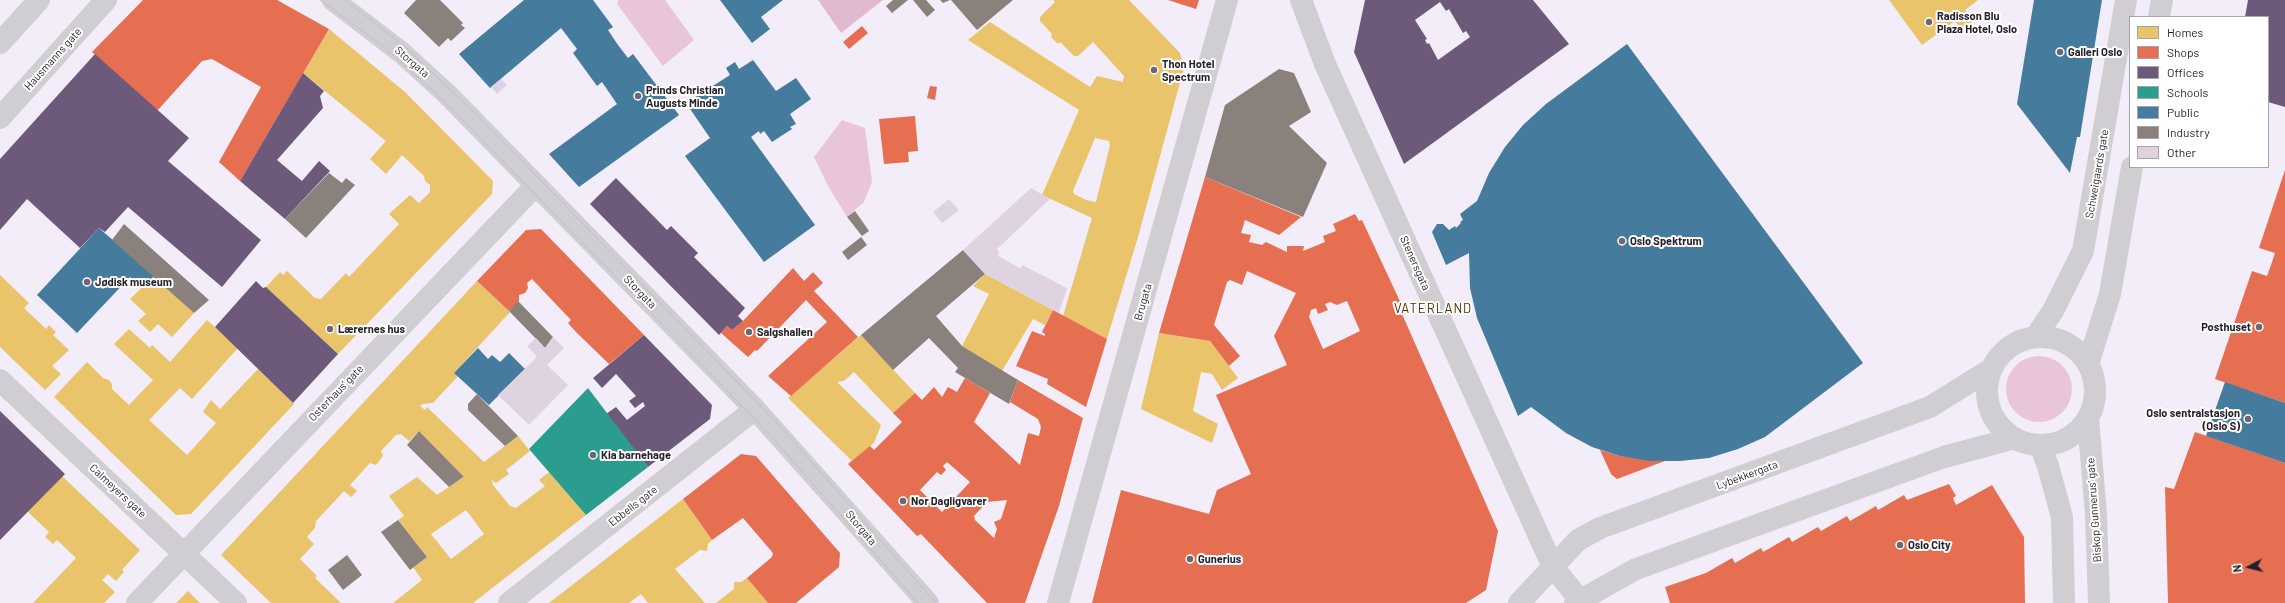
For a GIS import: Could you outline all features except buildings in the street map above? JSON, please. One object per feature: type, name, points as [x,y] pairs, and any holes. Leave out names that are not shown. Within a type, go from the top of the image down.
[{"type":"main road","points":[[0,43],[39,0]]},
{"type":"main road","name":"Hausmanns gate","points":[[0,118],[106,0]]},
{"type":"main road","name":"Storgata","points":[[333,0],[375,30],[428,76],[536,185],[755,409],[928,603]]},
{"type":"main road","name":"Brugata","points":[[1058,603],[1227,0]]},
{"type":"main road","name":"Stenersgata","points":[[1301,0],[1325,64],[1553,567],[1575,602]]},
{"type":"main road","name":"Schweigaards gate","points":[[2036,336],[2053,311],[2083,251],[2126,0]]},
{"type":"main road","points":[[2159,16],[2162,0]]},
{"type":"main road","points":[[2088,364],[2110,294],[2132,168]]},
{"type":"main road","name":"Osterhaus’ gate","points":[[137,603],[536,185]]},
{"type":"main road","points":[[2036,336],[2051,337],[2065,342],[2078,351],[2088,364],[2095,383],[2094,402],[2088,418],[2078,431],[2067,438],[2056,443],[2040,445],[2015,438],[2001,426],[1992,414],[1988,392],[1991,369],[2002,353],[2021,340],[2036,336]]},
{"type":"main road","name":"Lybekkergata","points":[[1519,603],[1578,540],[1600,528],[1930,407],[1991,369]]},
{"type":"main road","name":"Calmeyers gate","points":[[0,380],[236,603]]},
{"type":"main road","name":"Ebbells gate","points":[[509,603],[755,409]]},
{"type":"main road","name":"Biskop Gunnerus’ gate","points":[[2088,418],[2096,515],[2099,603]]},
{"type":"main road","points":[[1575,602],[1636,569],[1930,462],[2015,438]]},
{"type":"main road","points":[[2040,445],[2048,466],[2062,517],[2064,603]]},
{"type":"shaded area","points":[[618,0],[665,0],[694,40],[663,66],[617,4]]},
{"type":"shaded area","points":[[818,0],[883,0],[841,33]]},
{"type":"shaded area","points":[[842,120],[865,128],[872,182],[864,202],[847,217],[828,186],[814,157]]},
{"type":"shaded area","points":[[2039,356],[2052,359],[2062,366],[2069,376],[2072,389],[2069,402],[2062,412],[2052,419],[2039,422],[2026,419],[2016,412],[2009,402],[2006,389],[2009,376],[2016,366],[2026,359]]},
{"type":"tram line","points":[[320,0],[383,46],[443,100],[769,434],[918,603]]},
{"type":"tram line","points":[[345,0],[404,46],[472,110],[778,424],[936,603]]},
{"type":"place","name":"Radisson Blu Plaza Hotel, Oslo","points":[[1929,22]]},
{"type":"place","name":"Galleri Oslo","points":[[2060,52]]},
{"type":"place","name":"Thon Hotel Spectrum","points":[[1154,70]]},
{"type":"place","name":"Prinds Christian Augusts Minde","points":[[638,96]]},
{"type":"place","name":"Oslo Spektrum","points":[[1622,241]]},
{"type":"place","name":"Jødisk museum","points":[[87,282]]},
{"type":"place","name":"Posthuset","points":[[2259,327]]},
{"type":"place","name":"Lærernes hus","points":[[330,329]]},
{"type":"place","name":"Salgshallen","points":[[749,332]]},
{"type":"place","name":"Oslo sentralstasjon (Oslo S)","points":[[2248,419]]},
{"type":"place","name":"Kia barnehage","points":[[593,455]]},
{"type":"place","name":"Nor Dagligvarer","points":[[903,501]]},
{"type":"place","name":"Oslo City","points":[[1900,545]]},
{"type":"place","name":"Gunerius","points":[[1190,559]]},
{"type":"district","name":"VATERLAND","points":[[1433,309]]}]
